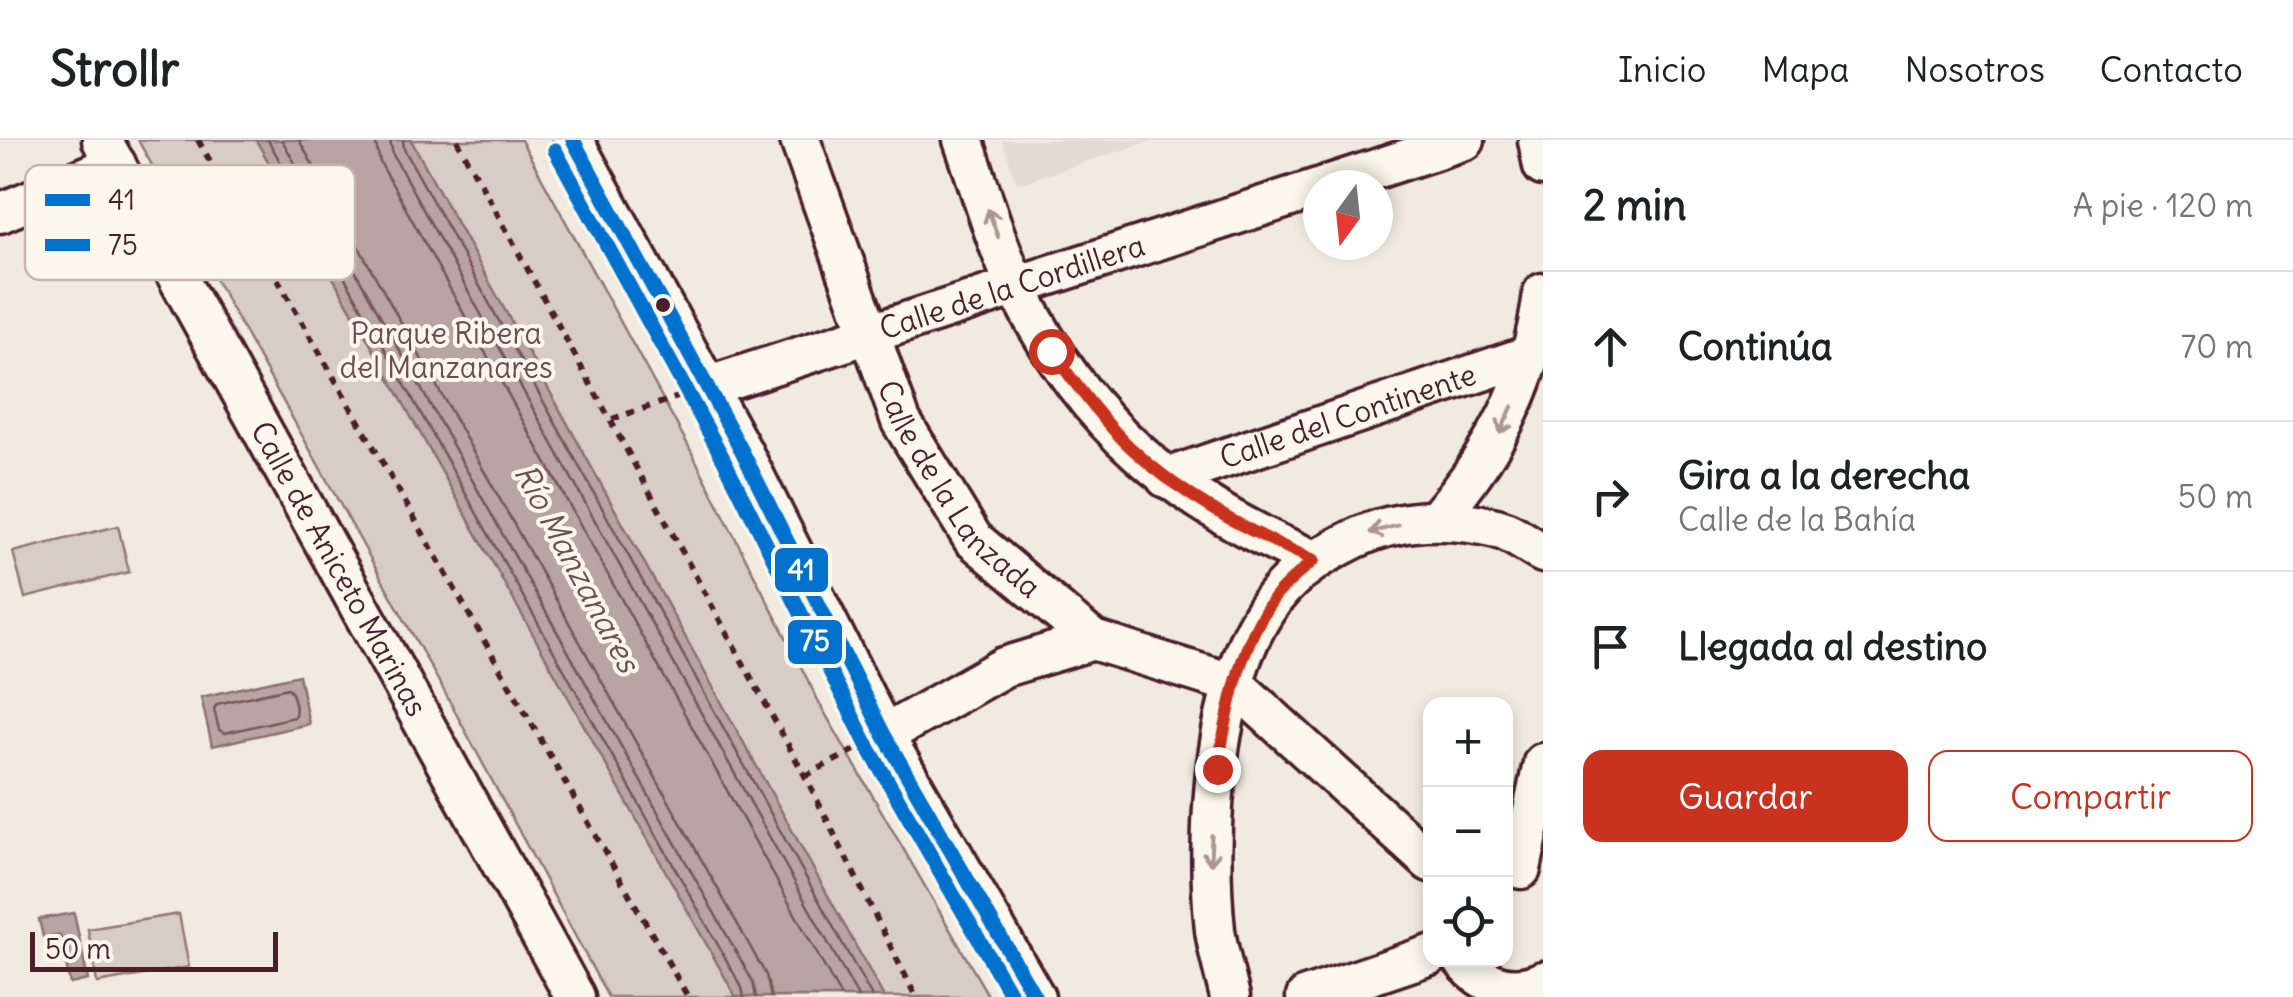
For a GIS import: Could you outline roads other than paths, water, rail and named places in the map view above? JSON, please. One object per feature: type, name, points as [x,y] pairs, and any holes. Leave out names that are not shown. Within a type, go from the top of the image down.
[{"type":"street","points":[[573,140],[742,451],[884,736],[1035,997]]},
{"type":"street","name":"Calle de la Lanzada","points":[[800,140],[900,421],[973,539],[1093,640],[1234,684],[1423,856]]},
{"type":"street","points":[[963,140],[1016,286],[1051,351],[1098,412],[1166,478],[1256,535],[1314,560]]},
{"type":"street","points":[[1350,170],[1374,154],[1465,140]]},
{"type":"street","points":[[1538,140],[1543,166]]},
{"type":"street","points":[[86,165],[109,152]]},
{"type":"street","name":"Calle de la Cordillera","points":[[706,387],[1303,193]]},
{"type":"street","points":[[0,214],[25,200]]},
{"type":"street","name":"Calle de Aniceto Marinas","points":[[180,280],[575,997]]},
{"type":"street","points":[[1437,519],[1472,478],[1510,414],[1530,355],[1543,293]]},
{"type":"street","name":"Calle del Continente","points":[[1166,478],[1530,355]]},
{"type":"street","points":[[1230,997],[1216,934],[1210,858],[1217,769],[1246,644],[1276,596],[1314,560],[1377,528],[1437,519],[1499,529],[1543,553]]},
{"type":"street","points":[[884,736],[1004,667],[1093,640]]},
{"type":"street","points":[[1523,871],[1543,763]]},
{"type":"street","points":[[1306,997],[1423,956]]},
{"type":"street","points":[[1469,967],[1499,992],[1543,981]]},
{"type":"water","name":"Río Manzanares","points":[[256,140],[411,140],[884,997],[736,997],[334,280],[355,280],[355,165],[270,165]]},
{"type":"water","points":[[299,675],[309,724],[212,746],[201,697]]},
{"type":"water","points":[[74,913],[88,980],[70,984],[60,935],[43,937],[39,919]]},
{"type":"park label","name":"Parque Ribera del Manzanares","points":[[446,351]]}]
